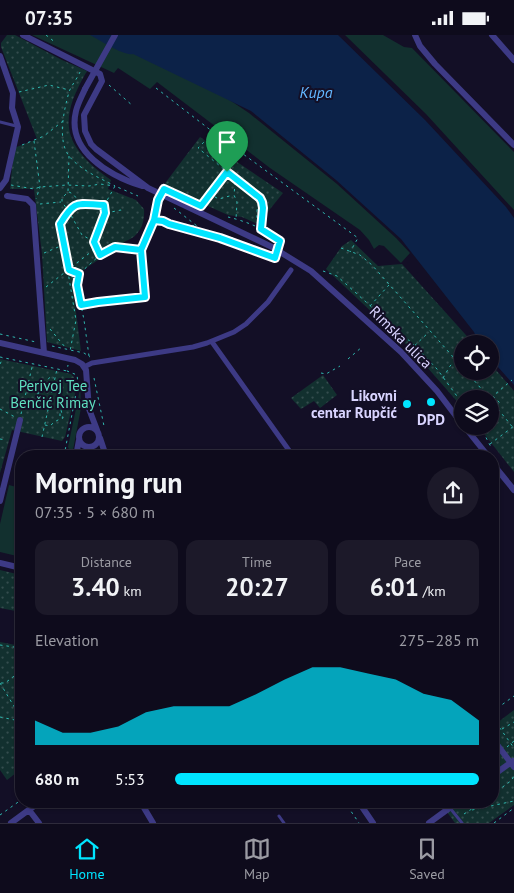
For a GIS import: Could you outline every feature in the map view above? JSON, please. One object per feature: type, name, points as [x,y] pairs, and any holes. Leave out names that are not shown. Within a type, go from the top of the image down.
[{"type":"street","points":[[23,35],[100,74],[102,81],[84,115],[85,131],[96,149],[148,188]]},
{"type":"street","points":[[115,35],[76,111],[76,134],[81,146],[88,155],[114,174],[148,188]]},
{"type":"street","points":[[414,35],[434,64],[514,145]]},
{"type":"street","points":[[492,35],[514,60]]},
{"type":"street","points":[[0,56],[12,93],[12,109],[18,127],[14,148],[2,186]]},
{"type":"street","name":"Rimska ulica","points":[[148,188],[278,250],[316,275],[405,356],[454,413]]},
{"type":"street","points":[[7,196],[27,199],[33,205],[44,353]]},
{"type":"street","points":[[84,367],[92,363],[193,347],[212,342],[234,332],[246,324],[268,302],[291,269]]},
{"type":"street","points":[[212,342],[289,450]]},
{"type":"street","points":[[0,343],[74,360],[84,367],[89,409],[98,433],[101,450]]},
{"type":"street","points":[[77,450],[80,433],[89,409]]},
{"type":"street","points":[[0,501],[20,420]]},
{"type":"street","points":[[83,429],[88,426],[98,433]]},
{"type":"street","points":[[83,450],[98,443],[98,433]]},
{"type":"street","name":"Rimska ulica","points":[[472,435],[483,450]]},
{"type":"street","points":[[79,438],[82,444],[90,447],[99,447],[100,450]]},
{"type":"street","points":[[499,472],[514,490]]},
{"type":"street","points":[[0,563],[15,567]]},
{"type":"street","points":[[499,746],[513,763],[499,772]]},
{"type":"street","points":[[11,823],[32,808]]},
{"type":"street","points":[[144,808],[154,823]]},
{"type":"street","points":[[363,808],[373,823]]},
{"type":"street","points":[[429,823],[448,808]]},
{"type":"street","points":[[29,810],[39,823]]},
{"type":"lane","points":[[0,122],[18,127]]},
{"type":"lane","points":[[456,808],[457,818],[462,823]]},
{"type":"lane","points":[[279,816],[284,823]]},
{"type":"path","points":[[68,192],[69,156],[63,141],[63,121],[70,90],[84,65]]},
{"type":"path","points":[[102,81],[133,105]]},
{"type":"path","points":[[12,93],[48,85],[70,90]]},
{"type":"path","points":[[156,88],[213,133],[358,238],[350,252]]},
{"type":"path","points":[[14,148],[34,141],[56,128],[63,121]]},
{"type":"path","points":[[213,133],[198,148],[254,193],[262,202],[261,229]]},
{"type":"path","points":[[34,141],[40,187],[35,205],[62,202]]},
{"type":"path","points":[[69,156],[88,172],[138,196]]},
{"type":"path","points":[[201,206],[227,172]]},
{"type":"path","points":[[230,175],[235,185],[236,219]]},
{"type":"path","points":[[2,186],[34,189],[67,185],[90,186],[100,184],[115,186]]},
{"type":"path","points":[[94,242],[105,213],[104,205],[115,186]]},
{"type":"path","points":[[62,202],[62,198],[68,192]]},
{"type":"path","points":[[68,192],[76,196],[76,203]]},
{"type":"path","points":[[254,193],[260,201],[256,218],[261,225]]},
{"type":"path","points":[[209,194],[219,199],[234,195]]},
{"type":"path","points":[[81,305],[146,297],[141,250],[154,220],[160,195]]},
{"type":"path","points":[[62,202],[69,209],[82,235],[94,242],[100,255]]},
{"type":"path","points":[[68,350],[76,319],[70,293],[69,270],[60,224],[69,209],[76,203],[104,205]]},
{"type":"path","points":[[154,220],[197,226],[169,205]]},
{"type":"path","points":[[105,213],[121,210],[124,212]]},
{"type":"path","points":[[210,234],[275,258],[280,241],[261,229],[236,219],[225,217]]},
{"type":"path","points":[[163,221],[210,234],[240,238]]},
{"type":"path","points":[[42,254],[64,245]]},
{"type":"path","points":[[104,429],[77,285],[79,274],[100,255],[115,247],[141,250]]},
{"type":"path","points":[[46,287],[97,248]]},
{"type":"path","points":[[341,248],[360,255],[372,265],[454,357]]},
{"type":"path","points":[[69,270],[79,274]]},
{"type":"path","points":[[370,306],[390,284]]},
{"type":"path","points":[[50,329],[68,350]]},
{"type":"path","points":[[405,356],[430,331]]},
{"type":"path","points":[[0,334],[84,353],[89,356]]},
{"type":"path","points":[[348,359],[362,347]]},
{"type":"path","points":[[0,357],[58,369],[67,369],[77,375],[78,383],[65,450]]},
{"type":"path","points":[[0,364],[3,357]]},
{"type":"path","points":[[443,379],[454,361]]},
{"type":"path","points":[[0,409],[20,420],[33,363]]},
{"type":"path","points":[[321,373],[326,374],[340,366]]},
{"type":"path","points":[[42,437],[58,369]]},
{"type":"path","points":[[40,386],[42,387],[50,377],[55,378]]},
{"type":"path","points":[[474,380],[482,390]]},
{"type":"path","points":[[499,391],[512,380]]},
{"type":"path","points":[[489,445],[513,427],[499,412]]},
{"type":"path","points":[[44,425],[50,426],[60,419]]},
{"type":"path","points":[[484,435],[493,450]]},
{"type":"path","points":[[0,645],[15,648]]},
{"type":"path","points":[[15,676],[5,683],[0,683],[15,708]]},
{"type":"path","points":[[499,707],[514,696]]},
{"type":"path","points":[[0,717],[15,720]]},
{"type":"path","points":[[502,729],[514,722]]},
{"type":"path","points":[[499,725],[514,748]]},
{"type":"path","points":[[511,744],[514,741]]},
{"type":"path","points":[[499,790],[513,781],[514,775]]},
{"type":"path","points":[[499,804],[514,801]]},
{"type":"path","points":[[0,815],[15,804]]},
{"type":"path","points":[[349,808],[359,823]]},
{"type":"path","points":[[457,818],[475,808]]},
{"type":"path","points":[[472,810],[481,808]]},
{"type":"path","points":[[494,823],[514,808]]},
{"type":"green space","points":[[7,35],[15,35],[87,71],[71,105],[70,132],[74,144],[95,168],[111,180],[108,189],[136,200],[144,209],[144,219],[141,228],[135,236],[73,277],[81,351],[47,342],[42,254],[34,189],[10,189],[14,148],[37,139],[1,47],[1,43]]},
{"type":"green space","points":[[32,35],[127,35],[152,48],[249,113],[337,184],[410,253],[401,263],[384,246],[379,245],[374,249],[360,230],[270,168],[157,82],[150,89],[118,68],[114,73]]},
{"type":"green space","points":[[345,35],[383,35],[404,47],[412,48],[514,152],[514,210],[426,114]]},
{"type":"green space","points":[[200,137],[283,193],[258,224],[242,217],[228,215],[163,186]]},
{"type":"green space","points":[[351,240],[378,266],[402,264],[466,335],[454,335],[454,380],[499,380],[499,374],[514,391],[514,472],[499,453],[499,450],[497,450],[485,435],[499,435],[499,390],[454,390],[454,398],[412,350],[326,269],[342,246]]},
{"type":"green space","name":"Perivoj Tee Benčić Rimay","points":[[0,359],[71,374],[74,377],[75,394],[65,437],[62,441],[12,430],[0,473]]},
{"type":"green space","points":[[323,375],[337,395],[320,408],[314,401],[301,409],[291,398]]},
{"type":"green space","points":[[80,379],[81,408],[73,450],[68,447],[79,394]]},
{"type":"green space","points":[[9,485],[15,487],[15,556],[0,552],[0,524]]},
{"type":"green space","points":[[0,570],[15,574],[15,611],[0,608]]},
{"type":"green space","points":[[0,642],[15,645],[15,774],[7,780],[0,770]]},
{"type":"green space","points":[[514,710],[514,805],[489,823],[455,823],[444,808],[499,808],[499,721]]},
{"type":"water","name":"Kupa","points":[[90,35],[338,35],[425,120],[514,218],[514,385],[499,368],[499,335],[475,335],[401,239],[336,180],[251,111],[133,54],[123,53]]},
{"type":"place","name":"DPD","points":[[431,402]]},
{"type":"place","name":"Likovni centar Rupčić","points":[[407,404]]},
{"type":"route","points":[[227,172],[201,206],[164,189],[158,200],[154,220],[141,250],[115,247],[100,255],[94,242],[105,213],[104,205],[76,203],[69,209],[60,224],[69,270],[79,274],[77,285],[81,305],[145,297],[140,258],[141,250],[143,245],[154,220],[220,238],[275,258],[280,241],[261,229],[263,208],[260,198],[227,172]]}]
